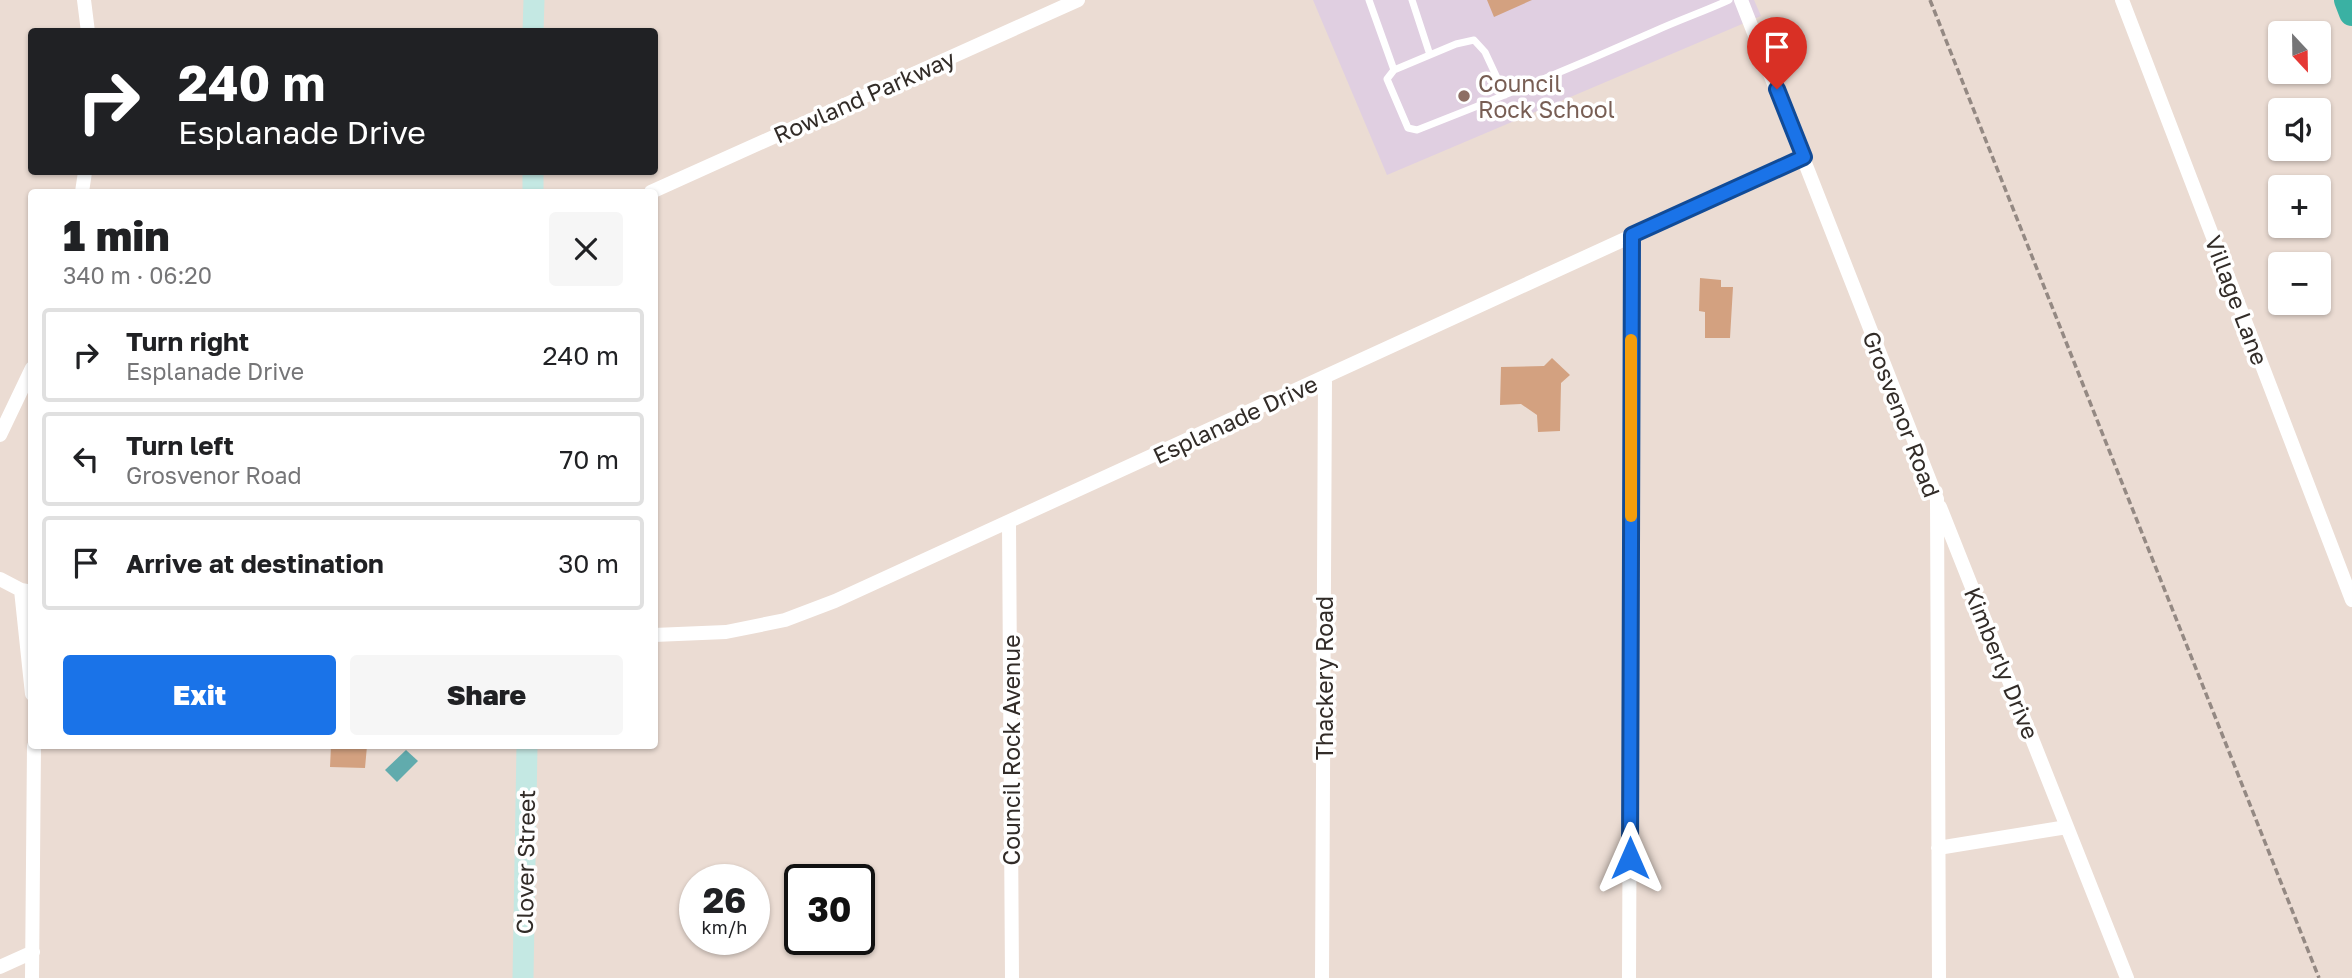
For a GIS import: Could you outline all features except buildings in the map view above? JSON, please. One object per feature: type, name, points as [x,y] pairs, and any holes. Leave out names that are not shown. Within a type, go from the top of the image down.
[{"type":"highway","points":[[2347,0],[2352,13]]},
{"type":"main road","points":[[533,28],[534,0]]},
{"type":"main road","name":"Clover Street","points":[[523,978],[527,749]]},
{"type":"street","points":[[84,0],[88,28]]},
{"type":"street","name":"Rowland Parkway","points":[[658,189],[1078,0]]},
{"type":"street","name":"Grosvenor Road","points":[[1741,0],[1937,499],[1938,978]]},
{"type":"street","name":"Village Lane","points":[[2122,0],[2352,600]]},
{"type":"street","name":"Esplanade Drive","points":[[658,635],[726,632],[785,620],[835,601],[1804,157]]},
{"type":"street","points":[[1629,978],[1632,235]]},
{"type":"street","points":[[0,435],[28,376]]},
{"type":"street","name":"Thackery Road","points":[[1322,978],[1325,378]]},
{"type":"street","name":"Kimberly Drive","points":[[1937,499],[2127,978]]},
{"type":"street","name":"Council Rock Avenue","points":[[1009,523],[1012,978]]},
{"type":"street","points":[[0,579],[27,591],[28,612]]},
{"type":"street","points":[[32,978],[34,749]]},
{"type":"street","points":[[1938,848],[2067,827]]},
{"type":"street","points":[[0,967],[33,952]]},
{"type":"lane","points":[[1368,0],[1394,71]]},
{"type":"lane","points":[[1412,0],[1430,55]]},
{"type":"lane","points":[[1505,95],[1485,52],[1474,40],[1456,44],[1394,71],[1387,79],[1408,128],[1417,130],[1505,95],[1729,0]]},
{"type":"path","points":[[1930,0],[2319,978]]},
{"type":"shaded area","name":"Council Rock School","points":[[1313,0],[1754,0],[1761,16],[1387,175]]},
{"type":"water","points":[[406,750],[418,761],[397,782],[385,770]]},
{"type":"slow traffic","points":[[1631,340],[1631,516]]},
{"type":"place","name":"Council Rock School","points":[[1464,96]]},
{"type":"route","points":[[1630,858],[1632,235],[1804,157],[1777,89]]}]
